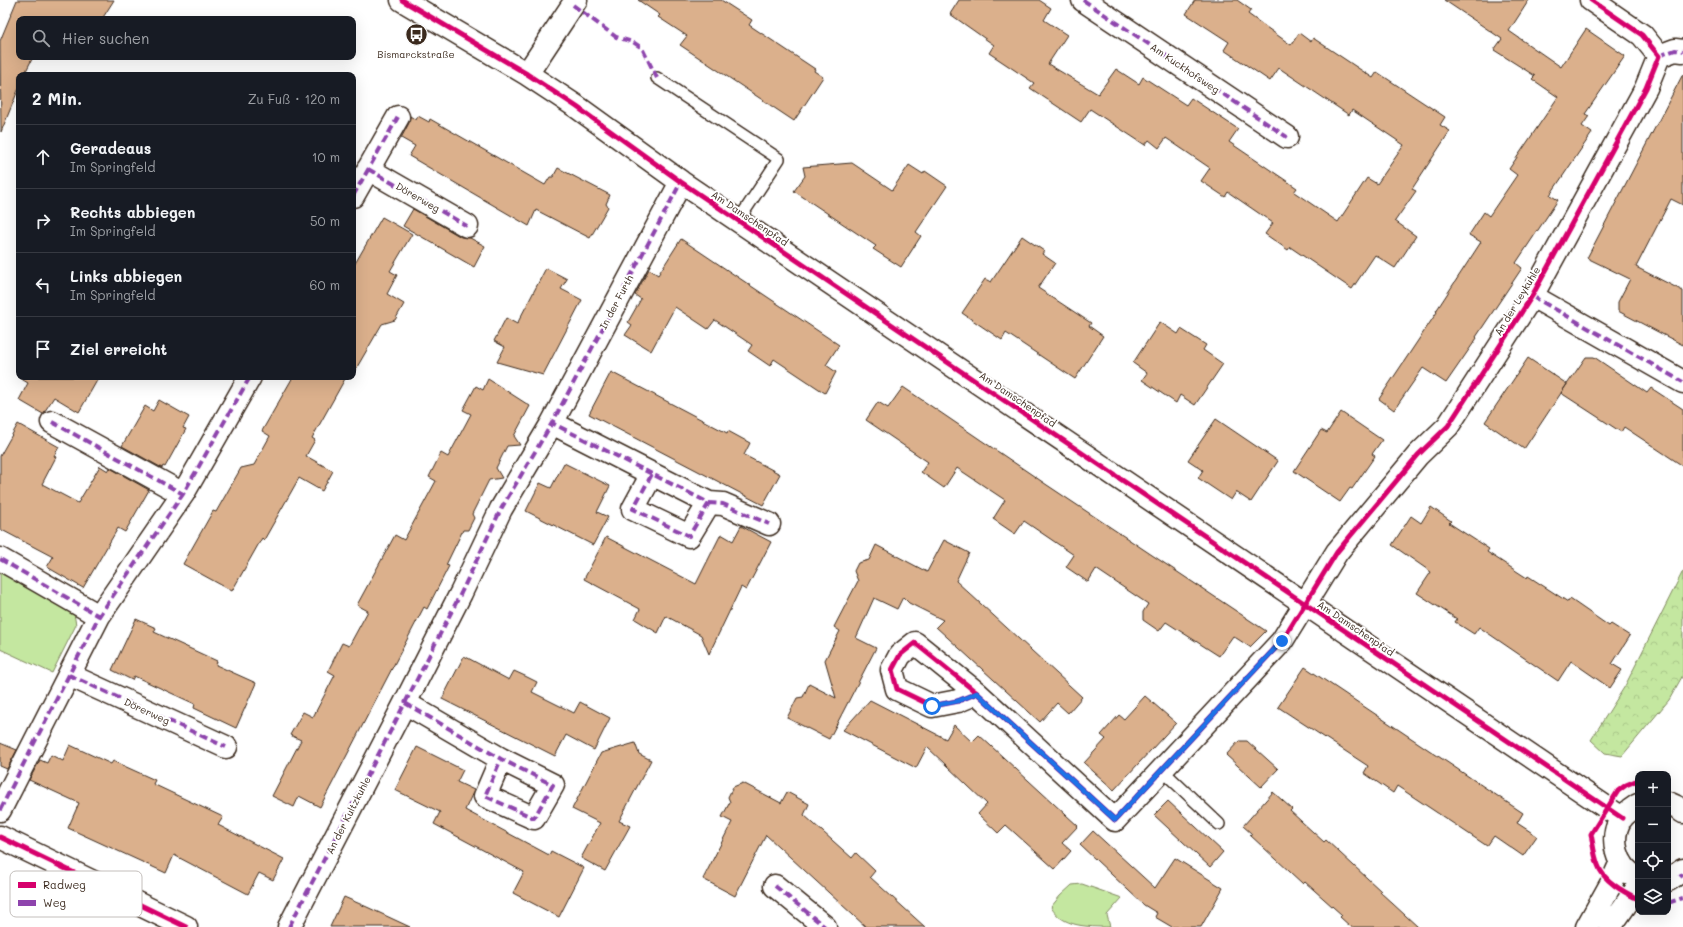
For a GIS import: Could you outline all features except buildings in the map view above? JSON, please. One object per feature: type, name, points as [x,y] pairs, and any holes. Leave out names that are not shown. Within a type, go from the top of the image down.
[{"type":"street","name":"Am Damschenpfad","points":[[402,0],[527,74],[577,107],[738,221],[1305,604],[1630,812]]},
{"type":"street","points":[[527,74],[576,0]]},
{"type":"street","name":"Am Kuckhofsweg","points":[[1083,0],[1287,136]]},
{"type":"street","points":[[1591,0],[1642,35],[1659,56],[1675,50],[1683,51]]},
{"type":"street","name":"An der Leykuhle","points":[[977,693],[1115,820],[1282,641],[1337,552],[1418,455],[1448,426],[1532,296],[1646,88],[1659,56]]},
{"type":"street","points":[[356,191],[398,116]]},
{"type":"street","name":"Dörerweg","points":[[368,169],[467,226]]},
{"type":"street","name":"In der Furth","points":[[461,593],[501,509],[552,422],[681,182]]},
{"type":"street","name":"An der Leykuhle","points":[[1532,296],[1683,382]]},
{"type":"street","points":[[0,810],[99,616],[183,494],[248,380]]},
{"type":"street","points":[[52,422],[183,494]]},
{"type":"street","points":[[552,422],[709,503],[723,504],[769,524]]},
{"type":"street","points":[[652,474],[633,509],[689,536],[709,503]]},
{"type":"street","points":[[0,559],[99,616]]},
{"type":"street","name":"An der Kultzkuhle","points":[[289,927],[461,593]]},
{"type":"street","name":"Dörerweg","points":[[69,675],[226,747]]},
{"type":"street","points":[[405,703],[501,760]]},
{"type":"street","points":[[1630,812],[1617,829],[1615,840],[1616,852],[1620,862],[1635,876]]},
{"type":"street","points":[[0,838],[69,871]]},
{"type":"street","points":[[1587,927],[1612,882],[1620,862]]},
{"type":"street","points":[[1670,879],[1680,874],[1683,870]]},
{"type":"street","points":[[775,886],[825,927]]},
{"type":"street","points":[[1610,927],[1635,891]]},
{"type":"street","points":[[142,906],[186,927]]},
{"type":"lane","points":[[656,78],[779,159],[738,221]]},
{"type":"lane","points":[[1162,770],[1219,824]]},
{"type":"green space","points":[[3,569],[73,608],[76,625],[52,673],[0,649],[0,574]]},
{"type":"green space","points":[[1683,571],[1683,675],[1669,700],[1622,756],[1605,753],[1591,740],[1625,686]]},
{"type":"green space","points":[[1082,884],[1122,898],[1107,915],[1110,927],[1084,926],[1068,922],[1056,914],[1051,907],[1072,885]]},
{"type":"marked path","points":[[1083,0],[1287,137]]},
{"type":"marked path","points":[[573,5],[616,37],[633,42],[642,48],[657,78]]},
{"type":"marked path","points":[[1659,56],[1675,50],[1683,51]]},
{"type":"marked path","points":[[356,191],[398,117]]},
{"type":"marked path","points":[[368,169],[467,226]]},
{"type":"marked path","points":[[652,474],[552,423],[681,182]]},
{"type":"marked path","points":[[1532,296],[1683,382]]},
{"type":"marked path","points":[[0,810],[99,616],[183,494],[248,380]]},
{"type":"marked path","points":[[52,422],[183,494]]},
{"type":"marked path","points":[[405,703],[461,593],[501,509],[552,423]]},
{"type":"marked path","points":[[709,503],[689,536],[633,509],[652,474],[709,503],[723,504],[769,524]]},
{"type":"marked path","points":[[0,559],[99,616]]},
{"type":"marked path","points":[[69,675],[226,747]]},
{"type":"marked path","points":[[289,927],[405,703],[501,759],[553,785],[534,818],[485,796],[501,759]]},
{"type":"marked path","points":[[1680,874],[1683,877]]},
{"type":"marked path","points":[[775,886],[825,927]]},
{"type":"marked path","points":[[1671,902],[1683,898]]},
{"type":"cycle path","points":[[402,0],[527,74],[577,107],[681,182],[1622,818]]},
{"type":"cycle path","points":[[977,693],[958,701],[932,706],[897,689],[892,670],[900,655],[915,643],[977,693],[1115,820],[1282,641],[1337,552],[1418,455],[1448,426],[1532,296],[1646,88],[1659,56],[1642,35],[1591,0]]},
{"type":"cycle path","points":[[1635,781],[1626,785],[1618,791],[1591,834],[1597,861],[1604,876],[1609,881],[1635,897]]},
{"type":"cycle path","points":[[0,837],[70,871]]},
{"type":"cycle path","points":[[142,906],[186,927]]},
{"type":"place","name":"Bismarckstraße","points":[[416,34]]},
{"type":"route","points":[[932,706],[958,701],[977,693],[1115,820],[1282,641]]}]
